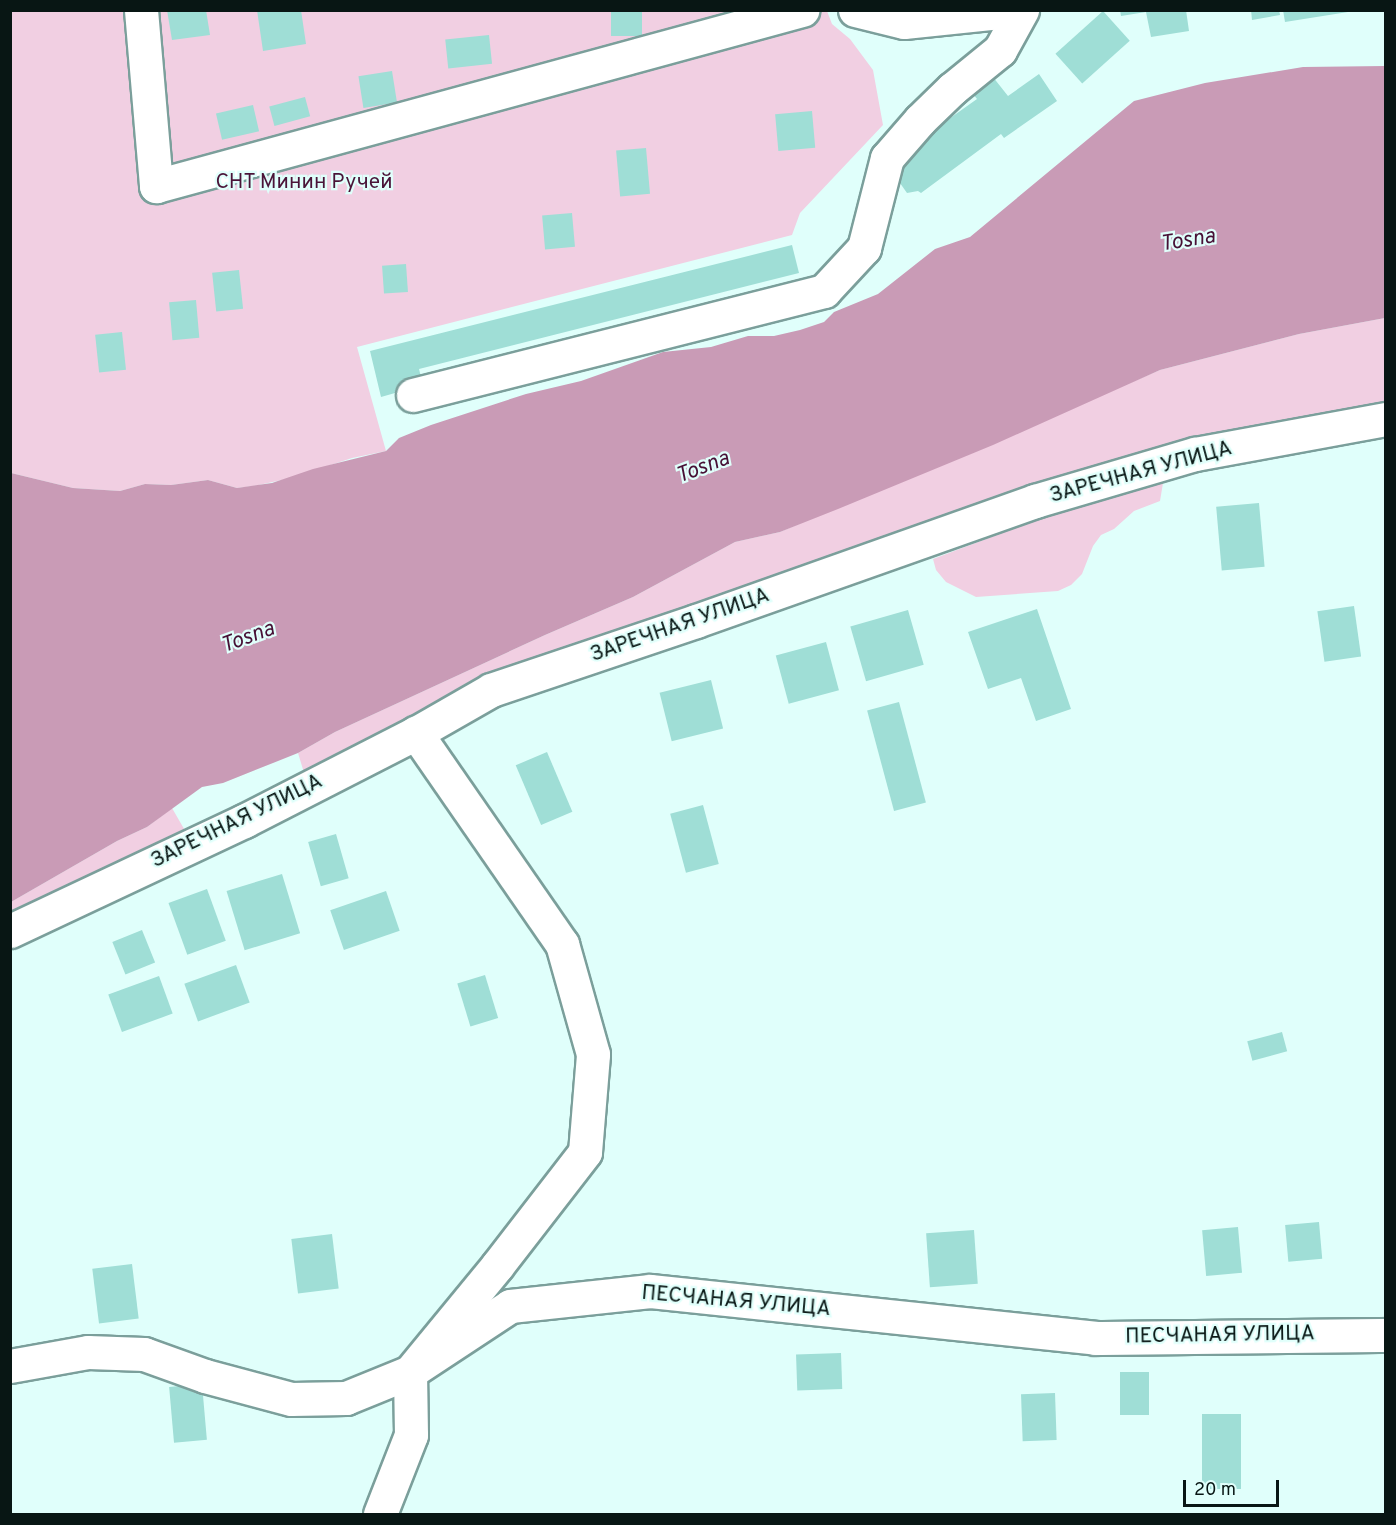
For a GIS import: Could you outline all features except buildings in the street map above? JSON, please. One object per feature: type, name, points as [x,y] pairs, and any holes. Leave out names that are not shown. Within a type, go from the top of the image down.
[{"type":"street","points":[[141,10],[156,186],[802,10]]},
{"type":"street","points":[[855,10],[904,22],[1022,10]]},
{"type":"street","points":[[413,395],[824,291],[864,248],[887,158],[920,120],[952,89],[1000,50],[1022,10]]},
{"type":"street","name":"ЗАРЕЧНАЯ УЛИЦА","points":[[10,931],[244,821],[416,733],[491,690],[696,621],[1035,501],[1196,454],[1386,419]]},
{"type":"street","points":[[380,1515],[411,1435],[410,1372],[497,1266],[585,1152],[593,1054],[562,944],[416,733]]},
{"type":"street","name":"ПЕСЧАНАЯ УЛИЦА","points":[[10,1366],[88,1352],[144,1354],[205,1376],[291,1399],[346,1398],[410,1372],[510,1306],[650,1291],[1095,1338],[1386,1335]]},
{"type":"green space","name":"СНТ Минин Ручей","points":[[10,11],[827,11],[832,24],[850,39],[873,70],[883,125],[800,213],[792,235],[357,347],[386,451],[352,458],[291,478],[254,486],[237,488],[208,480],[171,485],[145,484],[120,491],[73,488],[11,473]]},
{"type":"green space","points":[[1385,318],[1385,402],[1171,448],[305,776],[298,753],[335,732],[633,597],[735,542],[780,532],[1160,370],[1299,334]]},
{"type":"green space","points":[[1164,477],[1160,501],[1134,511],[1114,529],[1101,535],[1093,546],[1082,574],[1071,585],[1058,591],[976,597],[946,582],[936,570],[933,559],[1079,504]]},
{"type":"green space","points":[[172,808],[187,834],[11,922],[11,902],[117,841],[147,827]]},
{"type":"water","name":"Tosna","points":[[1385,66],[1385,318],[1299,334],[1160,370],[993,445],[838,509],[780,532],[735,542],[633,597],[335,732],[298,753],[223,783],[202,787],[147,827],[117,841],[11,902],[11,473],[73,488],[120,491],[145,484],[171,485],[208,480],[237,488],[272,483],[313,469],[386,451],[399,438],[431,425],[526,394],[581,381],[663,352],[711,347],[748,336],[774,336],[800,330],[824,322],[834,312],[878,294],[935,249],[970,237],[1134,101],[1205,83],[1303,67]]}]
